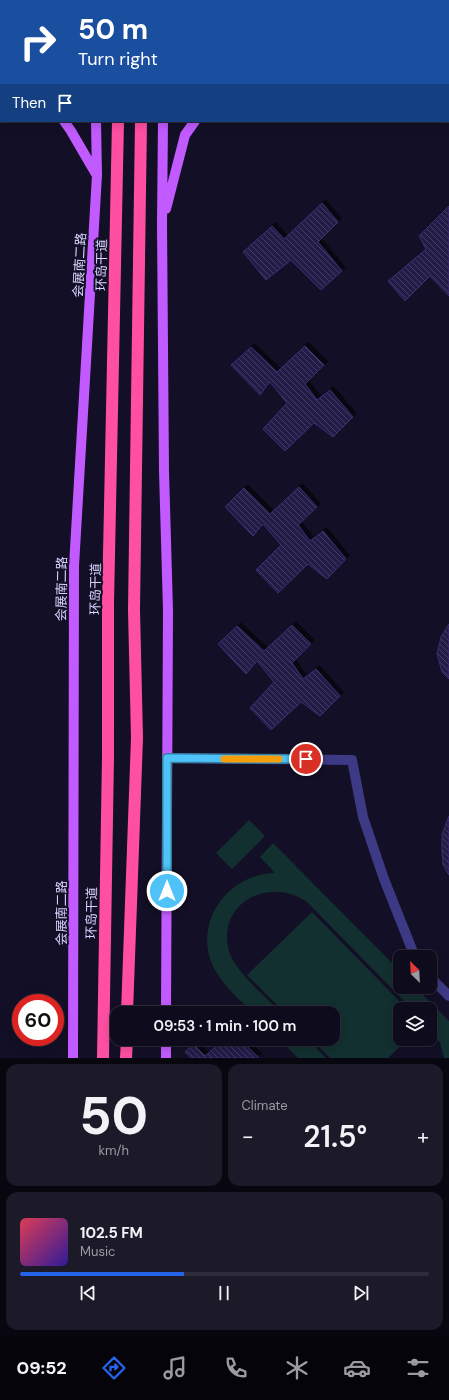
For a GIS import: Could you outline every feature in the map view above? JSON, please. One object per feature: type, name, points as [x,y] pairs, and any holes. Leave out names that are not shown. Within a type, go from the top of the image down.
[{"type":"highway","name":"环岛干道","points":[[102,1058],[108,765],[108,603],[118,122]]},
{"type":"highway","points":[[128,1006],[138,738],[134,610],[141,122]]},
{"type":"highway","points":[[126,1046],[126,1058]]},
{"type":"main road","points":[[65,122],[71,130],[97,176]]},
{"type":"main road","name":"会展南二路","points":[[73,1058],[74,566],[97,176],[96,122]]},
{"type":"main road","points":[[163,122],[162,224],[164,471],[168,610],[166,1006]]},
{"type":"main road","points":[[162,224],[185,135],[194,122]]},
{"type":"main road","points":[[166,1046],[166,1058]]},
{"type":"street","points":[[167,758],[352,760],[363,817],[384,880],[412,950]]},
{"type":"street","points":[[437,984],[449,996]]},
{"type":"green space","points":[[249,820],[265,836],[232,869],[216,853]]},
{"type":"green space","points":[[273,843],[393,964],[393,990],[307,902],[292,894],[277,892],[262,893],[249,899],[238,908],[230,920],[227,934],[229,951],[232,959],[244,976],[275,1006],[246,1006],[220,978],[212,964],[208,947],[208,931],[212,916],[220,902],[230,891],[243,881],[258,875],[275,873],[260,857]]},
{"type":"green space","points":[[312,912],[400,1002],[393,1002],[393,1046],[401,1046],[388,1058],[330,1058],[318,1046],[340,1046],[340,1006],[278,1006],[247,975]]},
{"type":"green space","points":[[397,994],[422,994],[430,1002],[405,1002]]},
{"type":"green space","points":[[437,1009],[449,1021],[449,1058],[444,1058],[440,1043],[437,1038]]},
{"type":"green space","points":[[286,1046],[315,1046],[326,1058],[298,1058]]},
{"type":"building","points":[[322,203],[338,222],[318,242],[342,271],[321,290],[291,260],[266,280],[243,252],[272,226],[284,239]]},
{"type":"building","points":[[449,206],[449,296],[430,276],[405,301],[388,281],[426,249],[419,236]]},
{"type":"building","points":[[305,346],[324,365],[305,384],[317,400],[330,390],[353,417],[333,437],[314,423],[285,451],[263,429],[287,403],[270,382],[260,395],[231,365],[251,347],[277,372]]},
{"type":"building","points":[[299,487],[317,507],[298,525],[310,541],[323,531],[346,559],[327,579],[308,564],[278,593],[256,570],[281,545],[263,524],[253,536],[225,507],[244,488],[270,514]]},
{"type":"building","points":[[449,624],[449,679],[442,672],[437,654],[441,637]]},
{"type":"building","points":[[292,625],[311,644],[292,663],[303,679],[316,669],[340,696],[320,716],[301,702],[271,730],[250,708],[274,682],[257,661],[246,674],[218,644],[237,626],[264,651]]},
{"type":"building","points":[[449,816],[449,875],[443,865],[442,834]]},
{"type":"building","points":[[191,1046],[195,1046],[205,1056],[216,1046],[247,1046],[259,1058],[191,1058],[185,1052]]},
{"type":"slow traffic","points":[[224,759],[279,759]]},
{"type":"route","points":[[167,891],[167,758],[306,759]]}]
